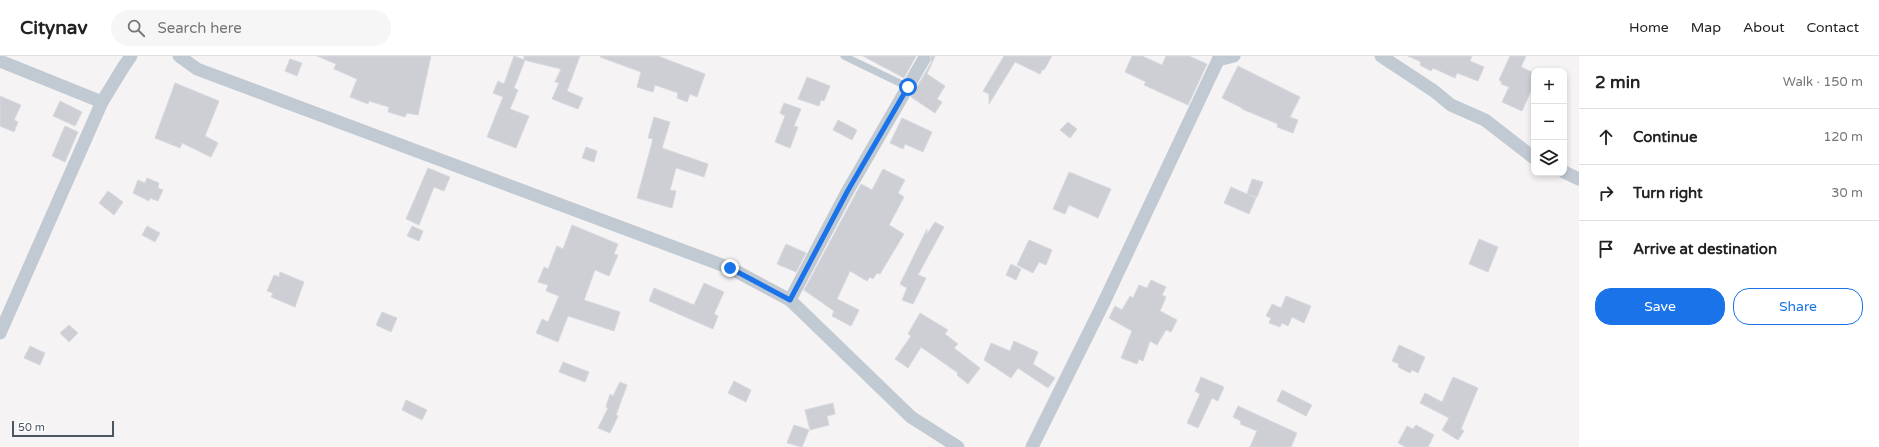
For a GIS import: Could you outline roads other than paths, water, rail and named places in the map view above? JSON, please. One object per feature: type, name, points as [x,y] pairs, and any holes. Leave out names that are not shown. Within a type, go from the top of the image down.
[{"type":"street","points":[[0,333],[102,102],[131,56]]},
{"type":"street","points":[[179,56],[197,69],[730,268],[790,300],[911,417],[958,447]]},
{"type":"street","points":[[1032,447],[1107,295],[1219,58],[1234,56]]},
{"type":"street","points":[[1381,56],[1434,91],[1451,105],[1485,120],[1531,156]]},
{"type":"street","points":[[790,300],[847,192],[924,59]]},
{"type":"street","points":[[0,61],[102,102]]},
{"type":"street","points":[[1567,173],[1579,179]]},
{"type":"lane","points":[[844,56],[908,87]]}]
